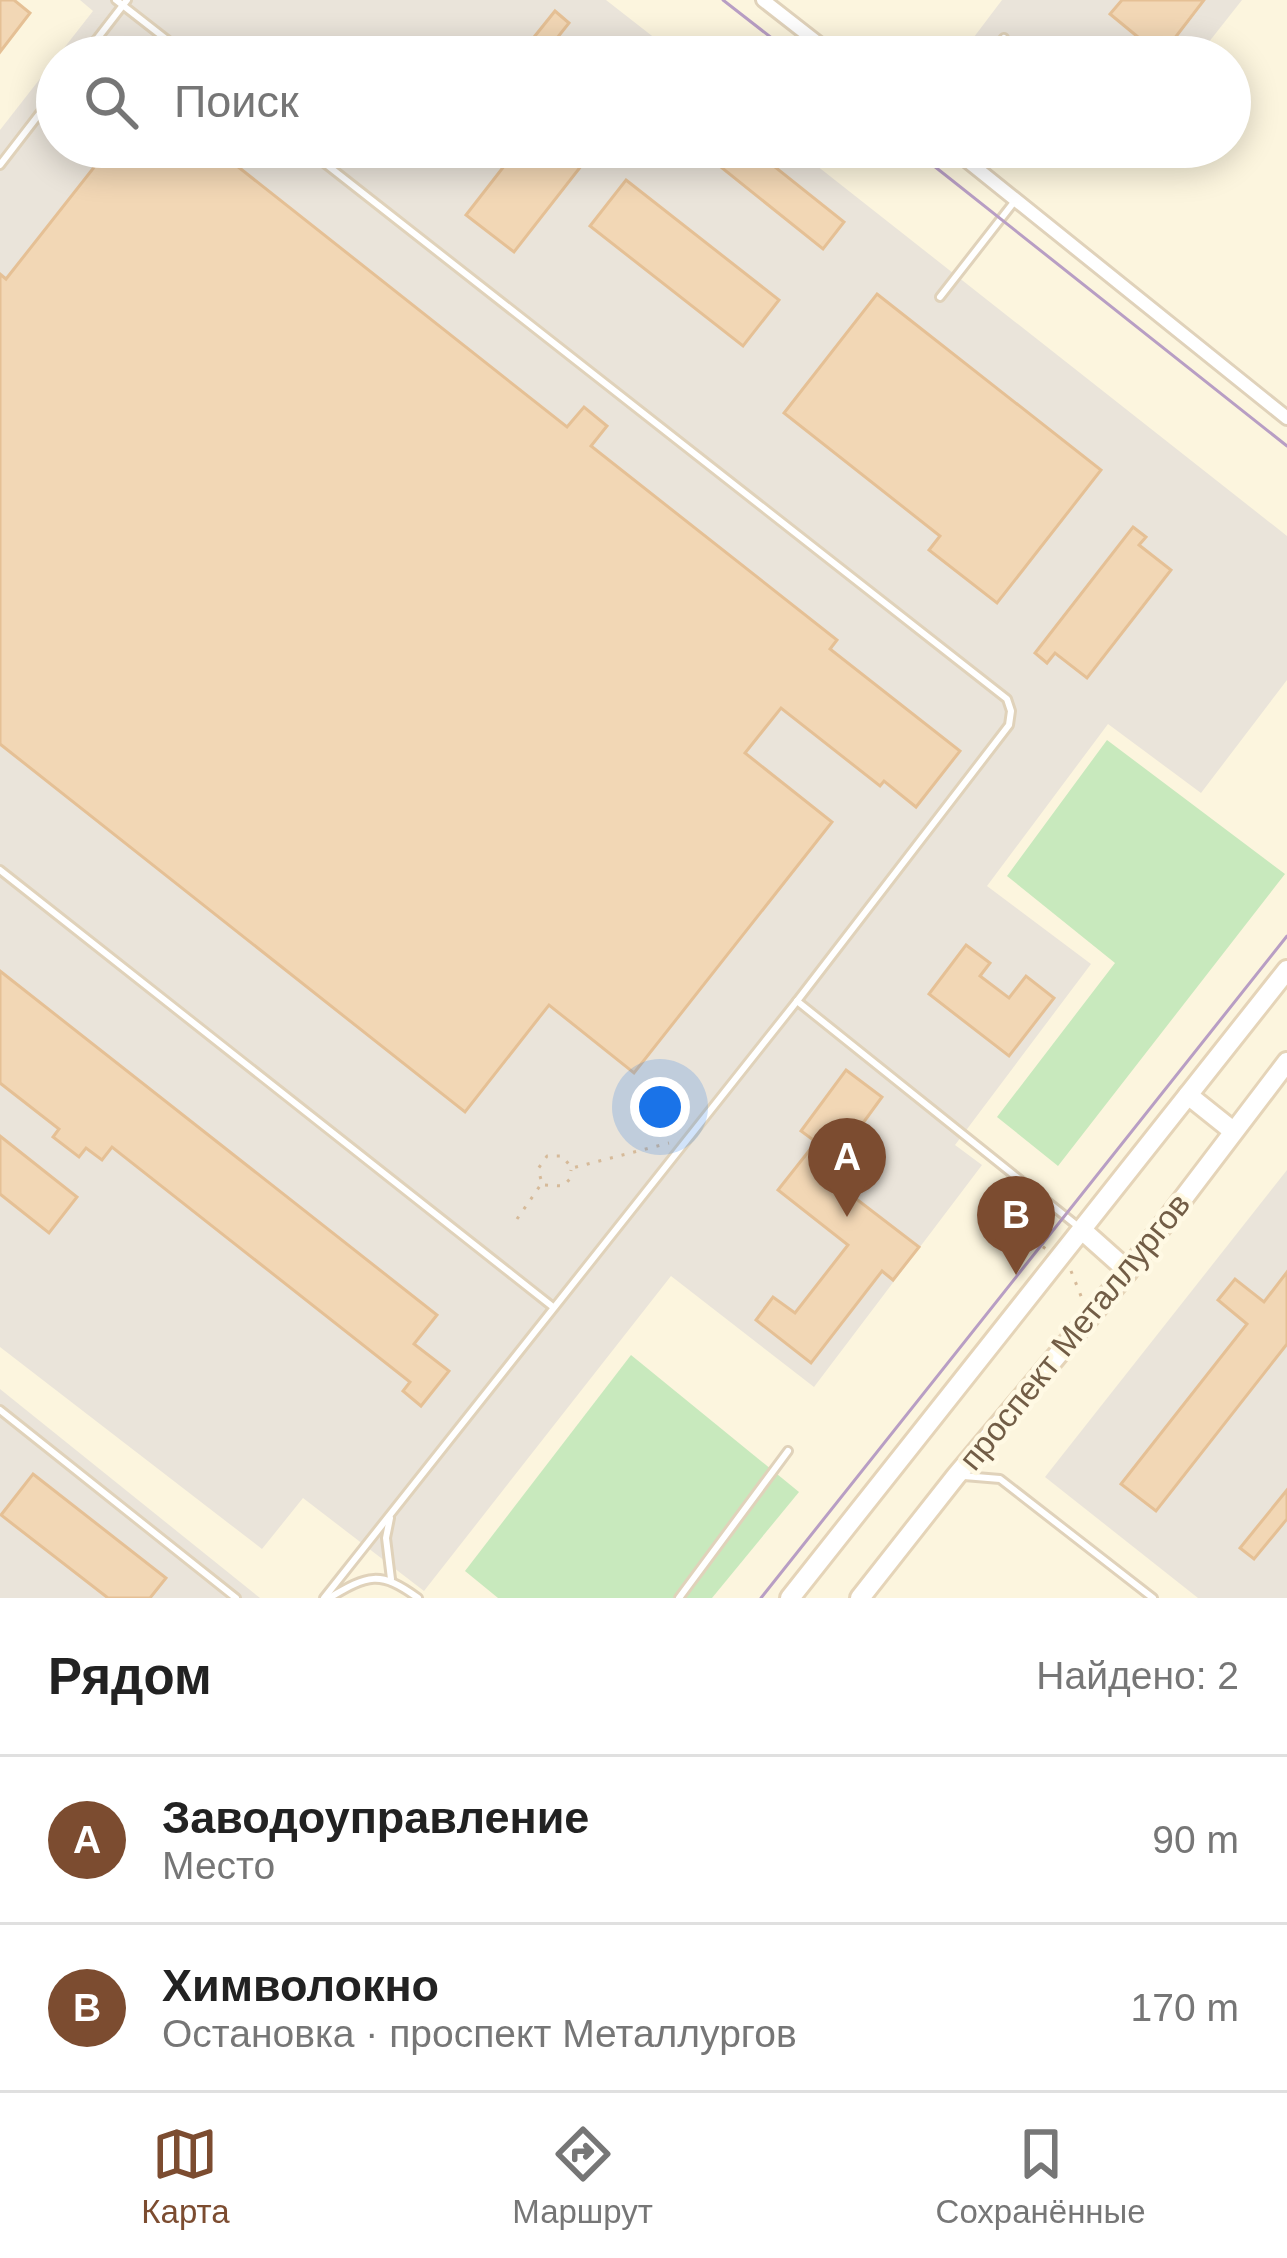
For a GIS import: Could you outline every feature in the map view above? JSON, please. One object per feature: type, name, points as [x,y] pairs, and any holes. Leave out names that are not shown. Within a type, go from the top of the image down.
[{"type":"street","points":[[764,0],[809,36]]},
{"type":"street","points":[[976,168],[1287,418]]},
{"type":"street","name":"проспект Металлургов","points":[[790,1598],[1287,970]]},
{"type":"street","name":"проспект Металлургов","points":[[860,1598],[1129,1271],[1287,1062]]},
{"type":"street","points":[[1188,1095],[1233,1131]]},
{"type":"street","points":[[1082,1230],[1129,1271]]},
{"type":"lane","points":[[98,36],[122,2],[163,36]]},
{"type":"lane","points":[[0,165],[36,118]]},
{"type":"lane","points":[[326,1598],[797,1001],[1009,724],[1011,711],[1007,699],[331,168]]},
{"type":"lane","points":[[940,297],[1016,200]]},
{"type":"lane","points":[[0,870],[554,1307]]},
{"type":"lane","points":[[797,1001],[1082,1230]]},
{"type":"lane","points":[[0,1410],[236,1598]]},
{"type":"lane","points":[[679,1598],[788,1451]]},
{"type":"lane","points":[[956,1476],[1000,1479],[1154,1598]]},
{"type":"lane","points":[[391,1513],[386,1538],[392,1580]]},
{"type":"lane","points":[[326,1598],[367,1577],[392,1580],[418,1598]]},
{"type":"path","points":[[572,1168],[690,1137]]},
{"type":"path","points":[[517,1220],[542,1184],[538,1169],[547,1156],[562,1156],[572,1168]]},
{"type":"path","points":[[542,1184],[562,1186],[572,1168]]},
{"type":"path","points":[[1033,1240],[1049,1252]]},
{"type":"path","points":[[1069,1266],[1086,1309]]},
{"type":"shaded area","points":[[80,0],[606,0],[652,36],[73,36],[93,11]]},
{"type":"shaded area","points":[[1002,0],[1242,0],[1214,36],[975,36]]},
{"type":"shaded area","points":[[36,84],[36,168],[820,168],[1287,536],[1287,680],[1201,793],[1108,724],[987,886],[1091,964],[955,1145],[982,1165],[814,1387],[671,1276],[424,1591],[303,1498],[262,1549],[0,1347],[0,130]]},
{"type":"shaded area","points":[[1287,1170],[1287,1598],[1198,1598],[1045,1477]]},
{"type":"shaded area","points":[[0,1389],[260,1598],[0,1598]]},
{"type":"green space","points":[[1107,740],[1285,874],[1058,1166],[997,1117],[1115,963],[1007,876]]},
{"type":"green space","points":[[631,1355],[799,1492],[712,1598],[498,1598],[465,1571]]},
{"type":"building","points":[[0,0],[14,0],[30,13],[0,52]]},
{"type":"building","points":[[1122,0],[1204,0],[1176,36],[1137,36],[1110,14]]},
{"type":"building","points":[[555,11],[569,23],[559,36],[535,36]]},
{"type":"building","points":[[93,168],[240,168],[567,427],[584,407],[607,426],[591,446],[837,640],[830,649],[960,751],[916,807],[884,781],[880,786],[781,708],[745,753],[832,822],[634,1073],[549,1005],[465,1112],[0,744],[0,274],[6,279]]},
{"type":"building","points":[[503,168],[580,168],[514,252],[466,215]]},
{"type":"building","points":[[722,168],[776,168],[844,222],[823,249]]},
{"type":"building","points":[[626,180],[779,300],[743,346],[590,226]]},
{"type":"building","points":[[877,294],[1101,470],[997,603],[929,550],[940,536],[784,413]]},
{"type":"building","points":[[1133,527],[1146,537],[1139,545],[1171,570],[1087,678],[1055,653],[1047,663],[1035,653]]},
{"type":"building","points":[[966,945],[990,963],[980,976],[1009,998],[1026,976],[1054,998],[1009,1056],[929,994]]},
{"type":"building","points":[[0,971],[437,1315],[414,1344],[449,1371],[421,1406],[403,1391],[410,1382],[112,1147],[102,1160],[86,1148],[79,1157],[53,1137],[59,1129],[0,1083]]},
{"type":"building","points":[[846,1070],[882,1097],[825,1175],[919,1247],[893,1280],[882,1271],[811,1363],[756,1320],[773,1297],[795,1313],[848,1245],[778,1190],[816,1142],[801,1131]]},
{"type":"building","points":[[0,1136],[77,1197],[49,1233],[0,1194]]},
{"type":"building","points":[[1287,1272],[1287,1344],[1156,1511],[1121,1484],[1247,1324],[1218,1300],[1235,1279],[1264,1302]]},
{"type":"building","points":[[33,1474],[166,1578],[150,1598],[108,1598],[1,1515]]},
{"type":"building","points":[[1287,1490],[1287,1519],[1254,1559],[1240,1548]]},
{"type":"tram line","points":[[723,0],[769,36]]},
{"type":"tram line","points":[[936,168],[1287,446]]},
{"type":"tram line","points":[[761,1598],[1287,936]]},
{"type":"place","name":"Заводоуправление","points":[[847,1217]]},
{"type":"place","name":"Химволокно","points":[[1016,1275]]}]
